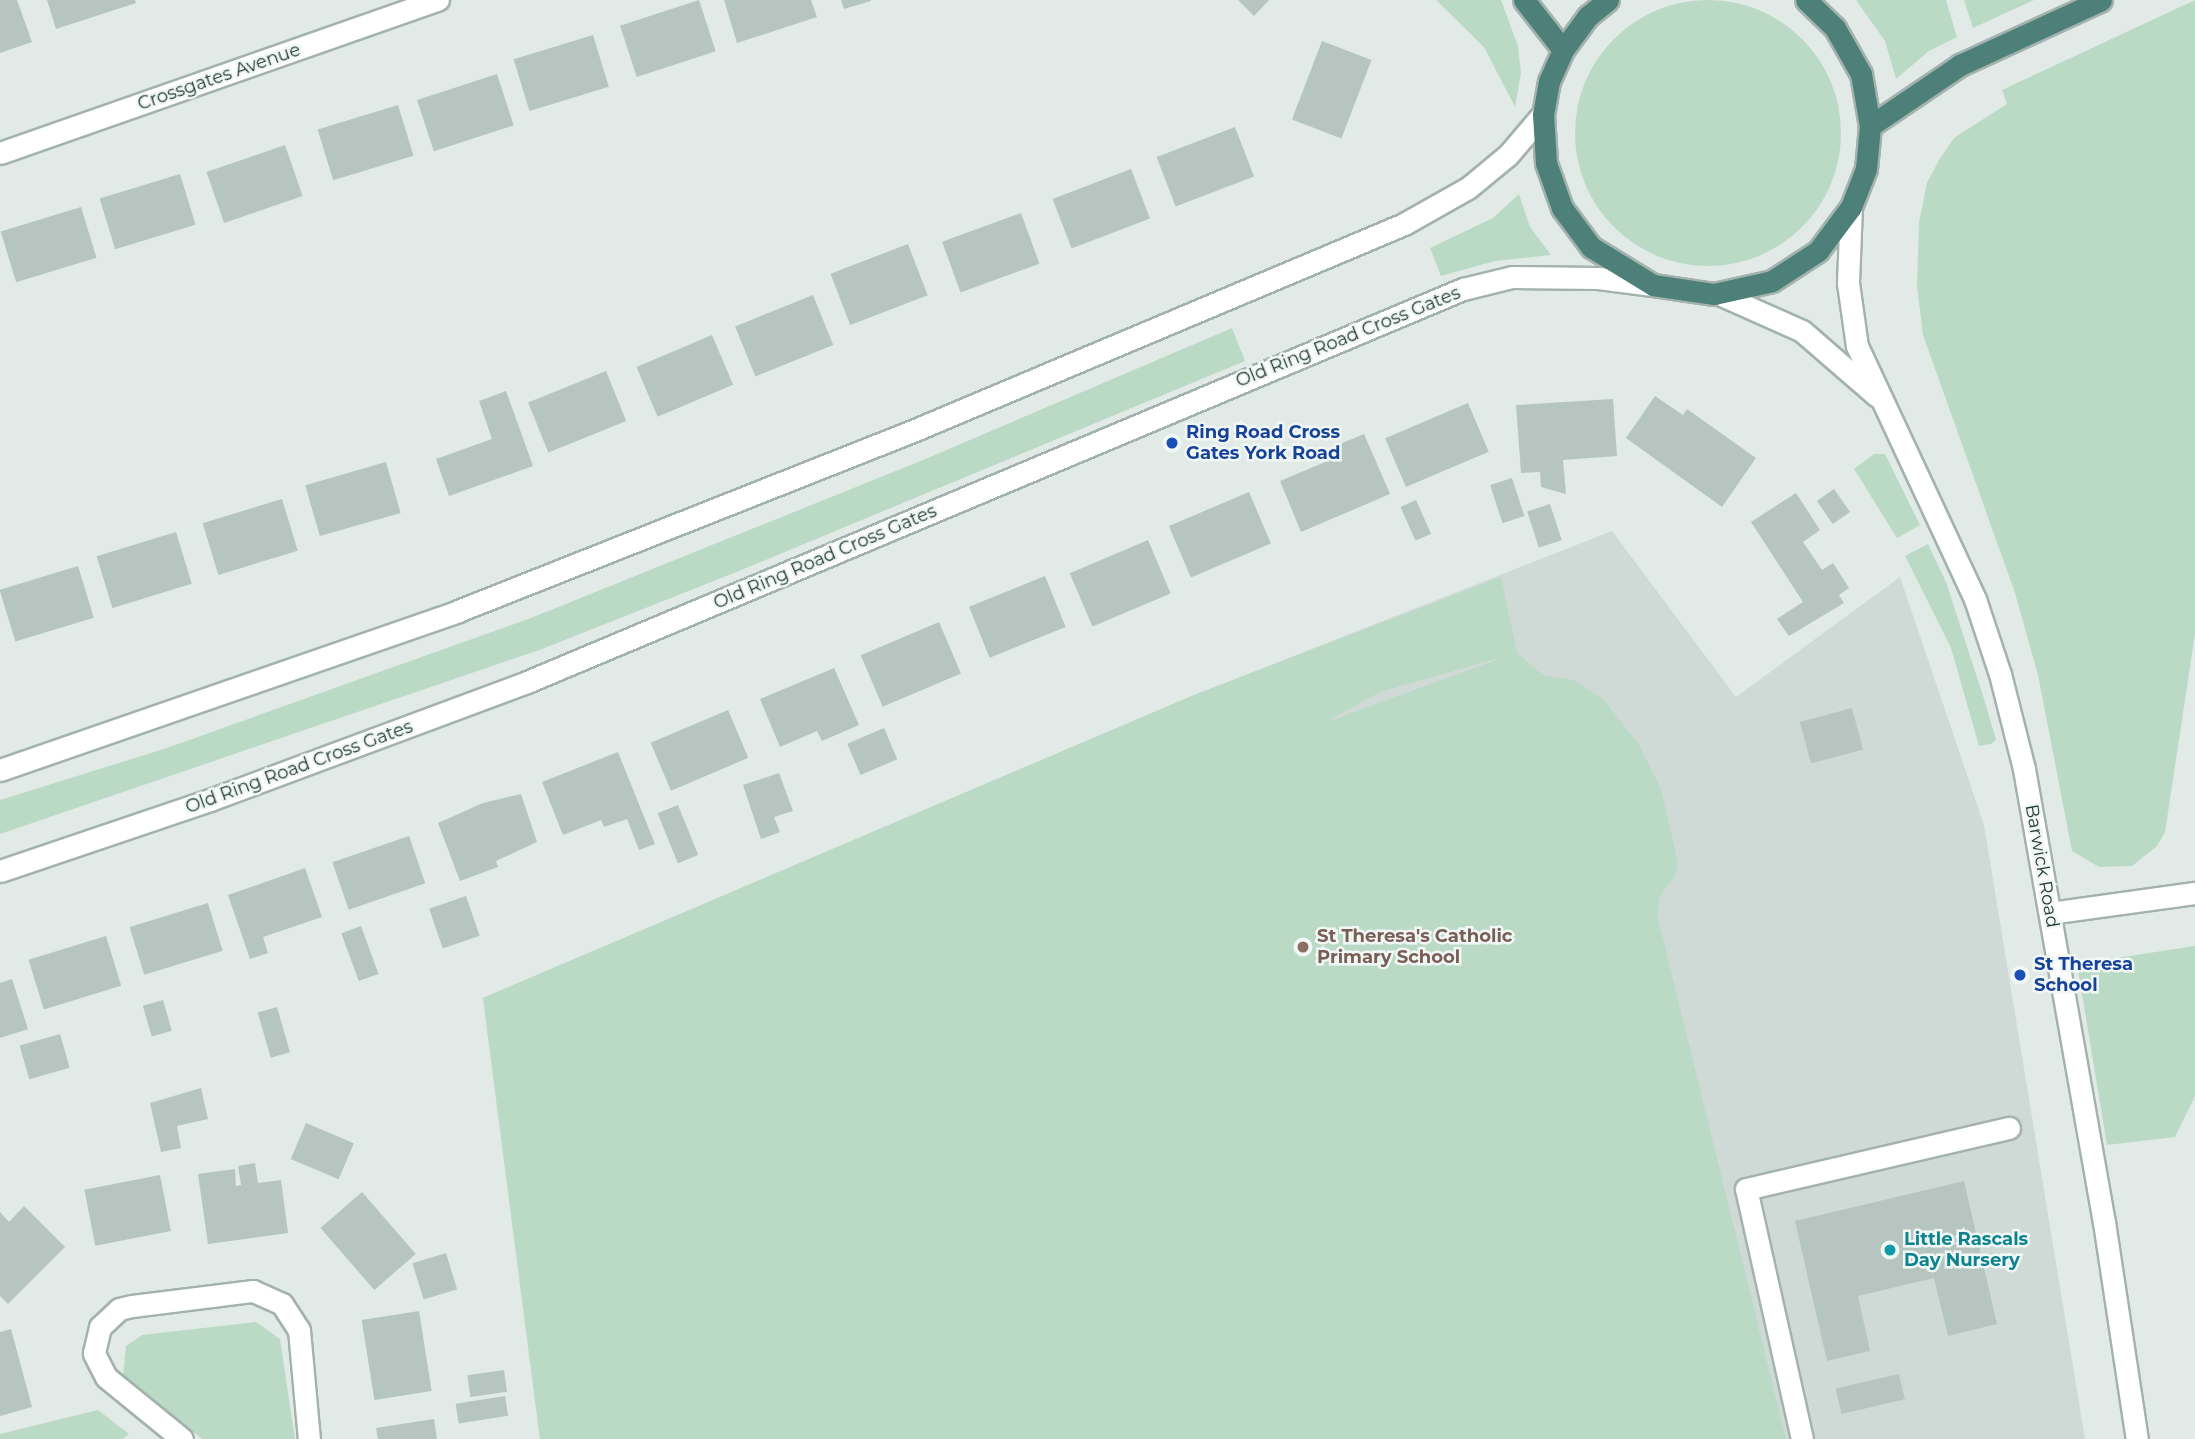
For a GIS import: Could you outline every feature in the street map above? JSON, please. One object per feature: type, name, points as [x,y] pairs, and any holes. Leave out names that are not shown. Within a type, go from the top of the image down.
[{"type":"highway","points":[[1524,0],[1563,50]]},
{"type":"highway","points":[[1608,0],[1588,16],[1563,50],[1549,81],[1543,114],[1546,163],[1562,208],[1591,247],[1653,285],[1720,294],[1772,281],[1818,251],[1851,208],[1866,169],[1870,126],[1860,75],[1835,28],[1805,0]]},
{"type":"highway","points":[[1870,126],[1961,65],[2101,0]]},
{"type":"main road","name":"Crossgates Avenue","points":[[0,153],[438,0]]},
{"type":"main road","points":[[0,770],[457,611],[915,430],[1392,230],[1468,188],[1508,155],[1543,114]]},
{"type":"main road","name":"Barwick Road","points":[[1851,208],[1849,283],[1857,346],[1975,599],[2000,674],[2024,769],[2137,1439]]},
{"type":"main road","name":"Old Ring Road Cross Gates","points":[[0,871],[210,800],[527,682],[1463,289],[1512,277],[1598,278],[1653,285]]},
{"type":"main road","name":"Barwick Road","points":[[1720,294],[1802,331],[1881,399]]},
{"type":"main road","points":[[2050,913],[2195,893]]},
{"type":"main road","points":[[1802,1439],[1745,1189],[2009,1128]]},
{"type":"main road","points":[[182,1439],[106,1377],[94,1353],[100,1327],[119,1309],[253,1291],[282,1304],[299,1330],[309,1439]]},
{"type":"shaded area","name":"St Theresa's Catholic Primary School","points":[[1612,531],[1736,697],[1900,577],[1984,825],[2085,1439],[540,1439],[483,998],[1194,695]]},
{"type":"green space","points":[[1436,0],[1501,0],[1518,46],[1521,73],[1515,107],[1484,47]]},
{"type":"green space","points":[[1708,0],[1759,10],[1782,22],[1802,39],[1819,59],[1831,82],[1841,133],[1831,184],[1819,207],[1802,227],[1782,244],[1759,256],[1708,266],[1657,256],[1634,244],[1614,227],[1597,207],[1585,184],[1575,133],[1585,82],[1597,59],[1614,39],[1634,22],[1657,10]]},
{"type":"green space","points":[[1856,0],[1946,0],[1957,37],[1929,51],[1896,79],[1885,41]]},
{"type":"green space","points":[[1964,0],[2034,0],[1973,28]]},
{"type":"green space","points":[[2195,0],[2195,634],[2165,832],[2157,846],[2132,866],[2099,867],[2072,851],[2038,675],[2015,593],[1923,335],[1917,286],[1919,222],[1927,183],[1939,160],[1954,138],[2007,104],[2002,90]]},
{"type":"green space","points":[[1519,194],[1530,227],[1551,255],[1495,261],[1441,276],[1430,248],[1493,218]]},
{"type":"green space","points":[[1232,328],[1245,361],[734,573],[542,649],[0,834],[0,800],[164,749],[531,618],[923,460]]},
{"type":"green space","points":[[1874,454],[1885,454],[1920,525],[1897,538],[1854,469]]},
{"type":"green space","points":[[1928,544],[1946,582],[1985,702],[1996,740],[1991,744],[1979,746],[1951,648],[1905,556]]},
{"type":"green space","name":"St Theresa's Catholic Primary School","points":[[1501,577],[1517,653],[1545,676],[1575,680],[1605,701],[1639,745],[1661,789],[1678,863],[1675,876],[1660,896],[1657,914],[1786,1439],[540,1439],[483,998],[1194,695]],"holes":[[[1499,659],[1324,723],[1380,692]]]},
{"type":"green space","points":[[2195,946],[2195,1096],[2175,1137],[2107,1145],[2077,964]]},
{"type":"green space","points":[[256,1322],[280,1339],[295,1439],[202,1439],[123,1375],[126,1346],[142,1335]]},
{"type":"green space","points":[[98,1410],[129,1434],[122,1439],[0,1439],[0,1434]]},
{"type":"building","points":[[0,0],[17,0],[32,42],[0,53]]},
{"type":"building","points":[[47,0],[135,0],[136,3],[56,29]]},
{"type":"building","points":[[699,0],[716,51],[637,77],[620,26]]},
{"type":"building","points":[[724,0],[811,0],[817,17],[737,43]]},
{"type":"building","points":[[841,0],[871,0],[871,1],[844,9]]},
{"type":"building","points":[[1238,0],[1269,0],[1254,16]]},
{"type":"building","points":[[593,35],[609,87],[529,111],[514,59]]},
{"type":"building","points":[[1322,41],[1371,60],[1341,138],[1292,119]]},
{"type":"building","points":[[497,74],[514,125],[434,151],[417,100]]},
{"type":"building","points":[[398,105],[413,156],[333,180],[318,130]]},
{"type":"building","points":[[1235,127],[1254,176],[1176,207],[1157,157]]},
{"type":"building","points":[[285,145],[303,196],[224,223],[207,172]]},
{"type":"building","points":[[1131,169],[1150,218],[1072,249],[1053,199]]},
{"type":"building","points":[[180,174],[195,225],[115,249],[100,199]]},
{"type":"building","points":[[81,207],[96,258],[16,282],[1,232]]},
{"type":"building","points":[[1021,213],[1039,264],[961,292],[942,242]]},
{"type":"building","points":[[908,244],[928,295],[850,325],[831,274]]},
{"type":"building","points":[[813,295],[833,345],[755,377],[735,326]]},
{"type":"building","points":[[712,335],[733,385],[658,417],[637,367]]},
{"type":"building","points":[[606,371],[626,421],[548,453],[528,402]]},
{"type":"building","points":[[506,391],[533,466],[449,496],[436,459],[492,439],[479,401]]},
{"type":"building","points":[[1655,396],[1683,415],[1687,409],[1756,458],[1722,507],[1626,438]]},
{"type":"building","points":[[1613,399],[1617,456],[1563,460],[1566,494],[1541,487],[1540,472],[1521,473],[1516,405]]},
{"type":"building","points":[[1468,403],[1489,452],[1406,487],[1385,438]]},
{"type":"building","points":[[1364,434],[1390,494],[1301,532],[1280,481],[1337,457],[1333,447]]},
{"type":"building","points":[[386,462],[401,513],[320,536],[305,485]]},
{"type":"building","points":[[1512,478],[1524,516],[1502,523],[1490,485]]},
{"type":"building","points":[[1834,489],[1850,512],[1833,524],[1817,501]]},
{"type":"building","points":[[1249,492],[1271,544],[1191,578],[1169,526]]},
{"type":"building","points":[[1796,493],[1820,530],[1803,542],[1822,570],[1833,563],[1849,588],[1839,595],[1844,603],[1789,636],[1777,619],[1803,602],[1751,522]]},
{"type":"building","points":[[282,499],[298,551],[218,575],[203,523]]},
{"type":"building","points":[[1416,500],[1431,534],[1416,541],[1400,507]]},
{"type":"building","points":[[1550,504],[1562,540],[1539,548],[1527,511]]},
{"type":"building","points":[[176,532],[192,584],[112,608],[97,556]]},
{"type":"building","points":[[1148,540],[1171,593],[1092,627],[1070,573]]},
{"type":"building","points":[[78,566],[94,618],[15,642],[0,590]]},
{"type":"building","points":[[1045,576],[1066,627],[990,658],[969,607]]},
{"type":"building","points":[[939,622],[961,674],[883,707],[861,655]]},
{"type":"building","points":[[834,668],[859,725],[822,741],[817,731],[780,747],[760,699]]},
{"type":"building","points":[[1852,708],[1863,750],[1811,764],[1800,722]]},
{"type":"building","points":[[728,710],[748,758],[671,791],[651,743]]},
{"type":"building","points":[[884,728],[897,759],[860,775],[847,744]]},
{"type":"building","points":[[618,752],[655,844],[639,850],[627,819],[604,827],[601,820],[563,835],[542,782]]},
{"type":"building","points":[[779,773],[793,811],[774,817],[780,832],[761,839],[743,785]]},
{"type":"building","points":[[521,794],[537,842],[496,861],[498,867],[460,881],[438,823],[483,803]]},
{"type":"building","points":[[678,805],[698,855],[678,863],[658,813]]},
{"type":"building","points":[[409,836],[425,883],[349,910],[332,862]]},
{"type":"building","points":[[305,868],[322,917],[263,937],[268,953],[250,959],[228,895]]},
{"type":"building","points":[[466,896],[480,936],[443,948],[429,909]]},
{"type":"building","points":[[208,903],[223,951],[144,975],[130,927]]},
{"type":"building","points":[[361,926],[378,974],[359,981],[341,933]]},
{"type":"building","points":[[106,936],[121,986],[44,1009],[29,960]]},
{"type":"building","points":[[12,979],[28,1029],[0,1038],[0,983]]},
{"type":"building","points":[[163,1000],[172,1031],[152,1037],[143,1006]]},
{"type":"building","points":[[277,1007],[290,1052],[271,1058],[258,1013]]},
{"type":"building","points":[[60,1034],[70,1068],[29,1079],[20,1046]]},
{"type":"building","points":[[201,1088],[208,1119],[177,1126],[181,1148],[161,1152],[150,1103]]},
{"type":"building","points":[[306,1123],[354,1143],[339,1179],[291,1159]]},
{"type":"building","points":[[255,1163],[258,1183],[281,1180],[288,1233],[208,1244],[198,1174],[235,1169],[236,1186],[241,1185],[238,1166]]},
{"type":"building","points":[[160,1175],[171,1231],[95,1246],[84,1190]]},
{"type":"building","name":"Little Rascals Day Nursery","points":[[1964,1181],[1997,1324],[1948,1336],[1934,1278],[1858,1296],[1870,1351],[1827,1361],[1795,1221]]},
{"type":"building","points":[[362,1192],[416,1254],[374,1290],[320,1228]]},
{"type":"building","points":[[24,1206],[65,1247],[8,1304],[0,1296],[0,1212],[9,1222]]},
{"type":"building","points":[[446,1253],[457,1289],[424,1300],[413,1263]]},
{"type":"building","points":[[419,1311],[432,1391],[374,1400],[362,1320]]},
{"type":"building","points":[[11,1329],[32,1407],[0,1416],[0,1332]]},
{"type":"building","points":[[504,1370],[507,1392],[470,1397],[467,1375]]},
{"type":"building","points":[[1899,1374],[1905,1399],[1842,1414],[1836,1389]]},
{"type":"building","points":[[505,1396],[508,1416],[459,1424],[456,1404]]},
{"type":"building","points":[[434,1419],[437,1439],[378,1439],[376,1428]]},
{"type":"place","name":"Ring Road Cross Gates York Road","points":[[1172,443]]},
{"type":"place","name":"St Theresa's Catholic Primary School","points":[[1303,947]]},
{"type":"place","name":"St Theresa School","points":[[2020,975]]},
{"type":"place","name":"Little Rascals Day Nursery","points":[[1890,1250]]}]
